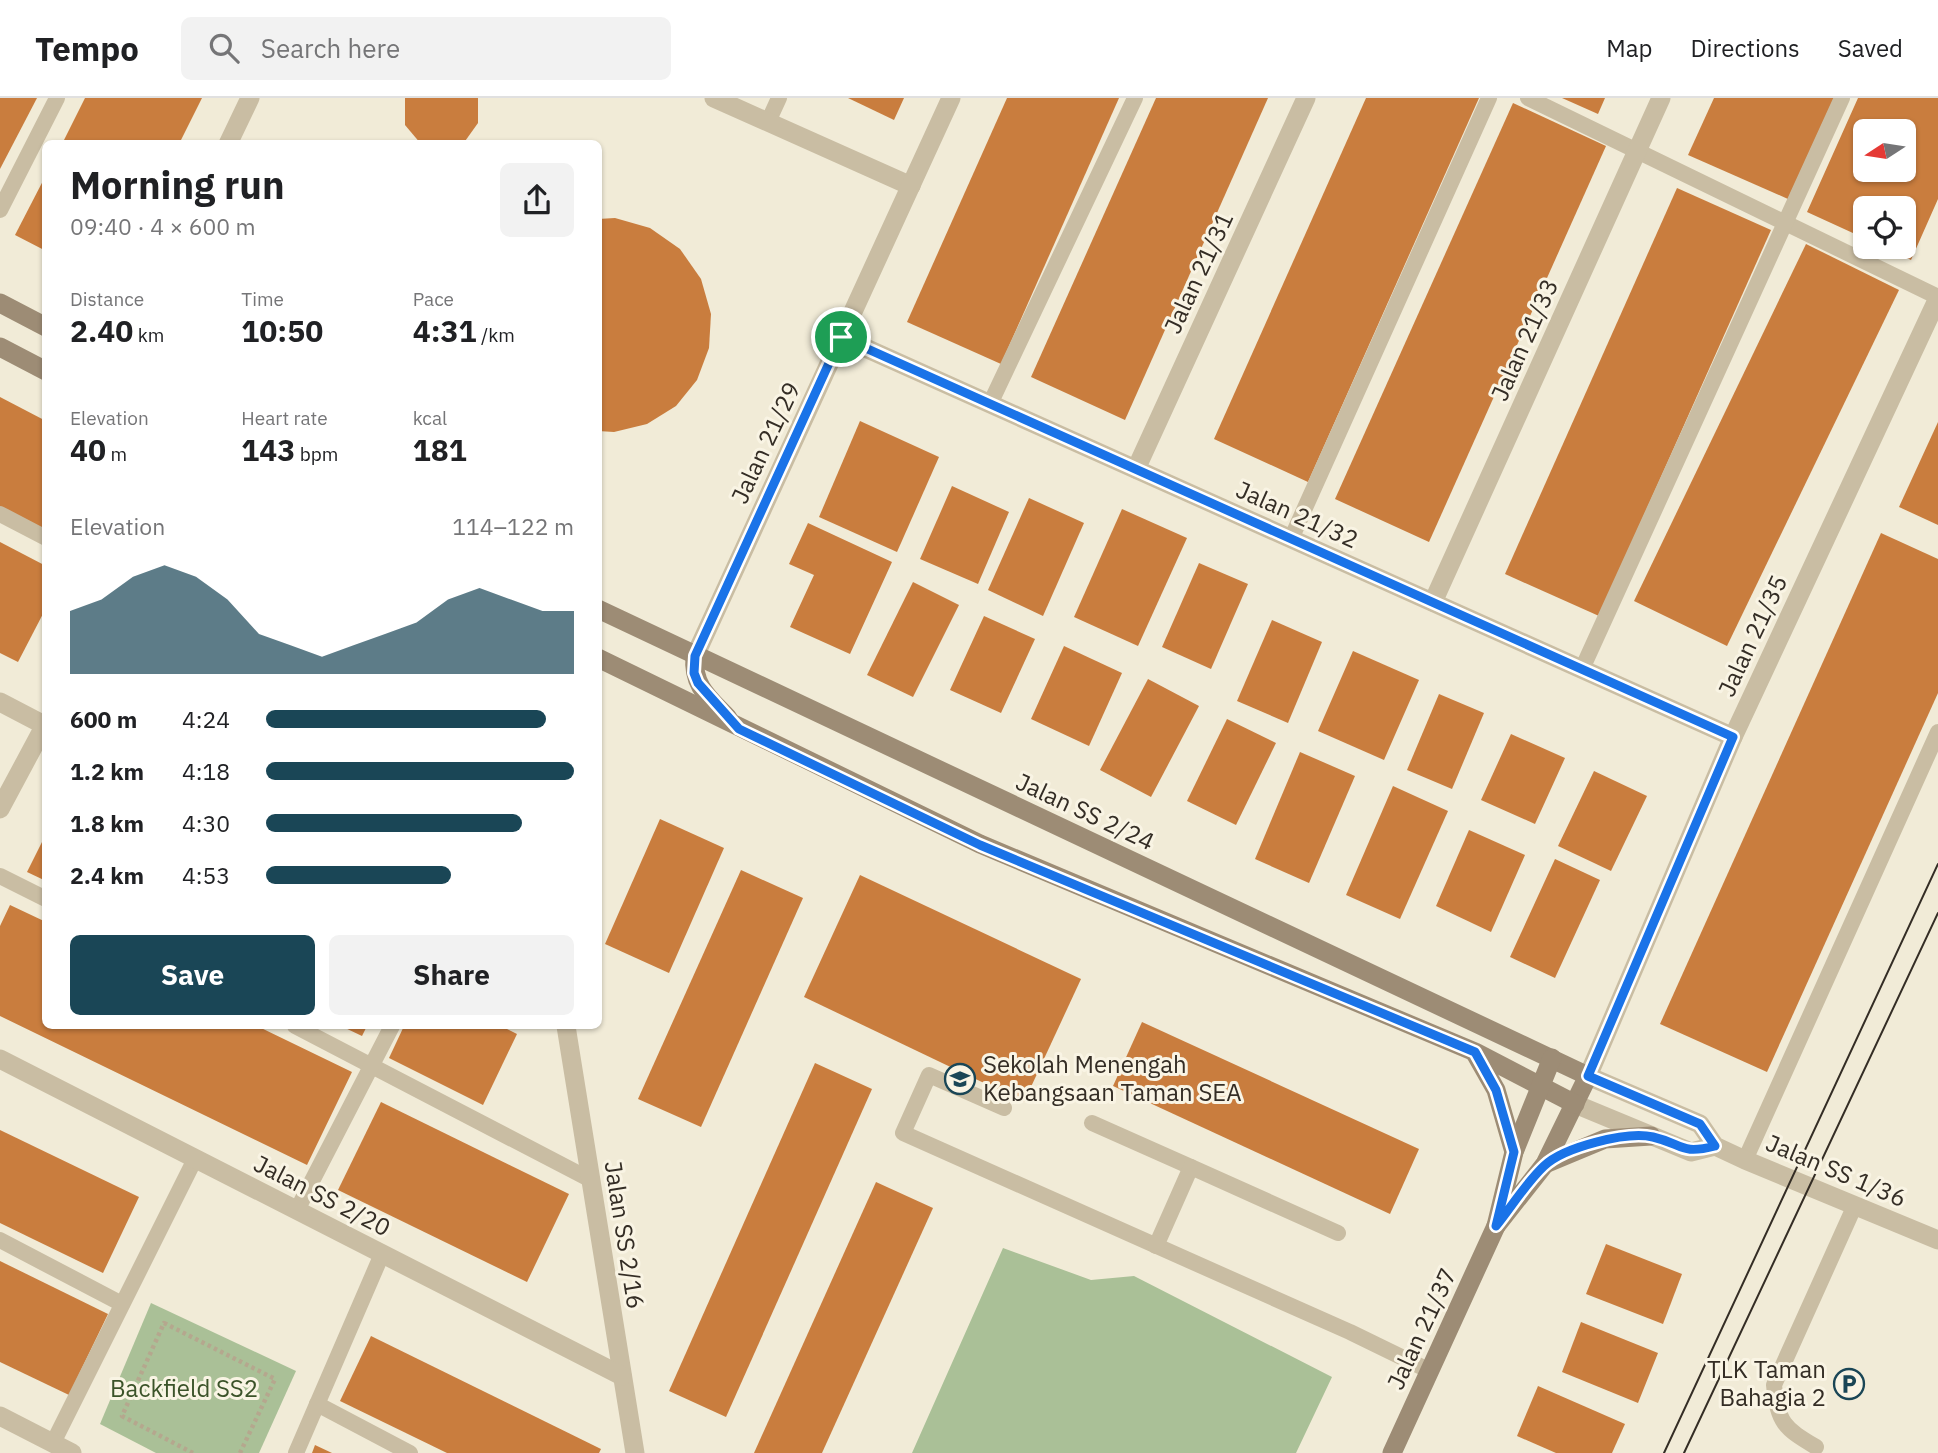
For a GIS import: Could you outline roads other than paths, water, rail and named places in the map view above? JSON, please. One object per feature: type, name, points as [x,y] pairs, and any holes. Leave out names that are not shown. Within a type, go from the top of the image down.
[{"type":"main road","points":[[0,303],[42,325]]},
{"type":"main road","points":[[0,347],[42,369]]},
{"type":"main road","name":"Jalan SS 2/24","points":[[602,611],[1588,1076]]},
{"type":"main road","points":[[695,656],[694,673],[698,683],[739,729]]},
{"type":"main road","points":[[602,660],[980,845],[1475,1052],[1575,1104]]},
{"type":"main road","points":[[1475,1052],[1496,1090],[1514,1152]]},
{"type":"main road","name":"Jalan 21/37","points":[[1392,1453],[1496,1226],[1514,1152],[1552,1058]]},
{"type":"main road","name":"Jalan 21/37","points":[[1496,1226],[1545,1164],[1588,1076]]},
{"type":"main road","points":[[1545,1164],[1605,1139],[1651,1136]]},
{"type":"street","points":[[230,140],[250,98]]},
{"type":"street","points":[[714,98],[911,186]]},
{"type":"street","name":"Jalan 21/29","points":[[695,656],[951,98]]},
{"type":"street","name":"Jalan 21/31","points":[[1136,469],[1306,98]]},
{"type":"street","name":"Jalan 21/33","points":[[1433,602],[1661,98]]},
{"type":"street","name":"Jalan 21/35","points":[[1588,1076],[1733,737],[1938,298]]},
{"type":"street","name":"Jalan 21/32","points":[[841,337],[1733,737]]},
{"type":"street","points":[[0,702],[42,723]]},
{"type":"street","points":[[0,809],[42,730]]},
{"type":"street","name":"Jalan SS 2/16","points":[[566,1029],[635,1453]]},
{"type":"street","name":"Jalan SS 2/20","points":[[0,1059],[622,1376]]},
{"type":"street","name":"Jalan SS 1/36","points":[[1588,1076],[1700,1124],[1715,1146],[1938,1240]]},
{"type":"street","name":"Jalan SS 1/36","points":[[1575,1104],[1691,1152],[1715,1146]]},
{"type":"street","points":[[0,1416],[72,1453]]},
{"type":"lane","points":[[0,210],[57,98]]},
{"type":"lane","points":[[768,122],[779,98]]},
{"type":"lane","points":[[990,404],[1135,98]]},
{"type":"lane","points":[[1291,539],[1489,98]]},
{"type":"lane","points":[[1528,98],[1785,220],[1938,298]]},
{"type":"lane","points":[[1582,669],[1842,98]]},
{"type":"lane","points":[[0,514],[42,536]]},
{"type":"lane","points":[[1745,1160],[1938,732]]},
{"type":"lane","points":[[0,876],[42,897]]},
{"type":"lane","points":[[301,1029],[591,1180]]},
{"type":"lane","points":[[297,1210],[390,1029]]},
{"type":"lane","points":[[1004,1108],[929,1075],[903,1133],[1350,1332],[1430,1371]]},
{"type":"lane","points":[[1092,1124],[1338,1233]]},
{"type":"lane","points":[[53,1443],[195,1159]]},
{"type":"lane","points":[[1156,1246],[1191,1167]]},
{"type":"lane","points":[[1816,1447],[1789,1431],[1777,1413],[1774,1385],[1855,1205]]},
{"type":"lane","points":[[0,1240],[122,1304]]},
{"type":"lane","points":[[296,1453],[383,1254]]},
{"type":"lane","points":[[317,1404],[410,1453]]},
{"type":"tram line","points":[[1664,1453],[1938,864]]},
{"type":"tram line","points":[[1684,1453],[1938,913]]},
{"type":"place","name":"Sekolah Menengah Kebangsaan Taman SEA","points":[[960,1079]]},
{"type":"place","name":"TLK Taman Bahagia 2","points":[[1849,1384]]},
{"type":"park label","name":"Backfield SS2","points":[[184,1389]]}]
